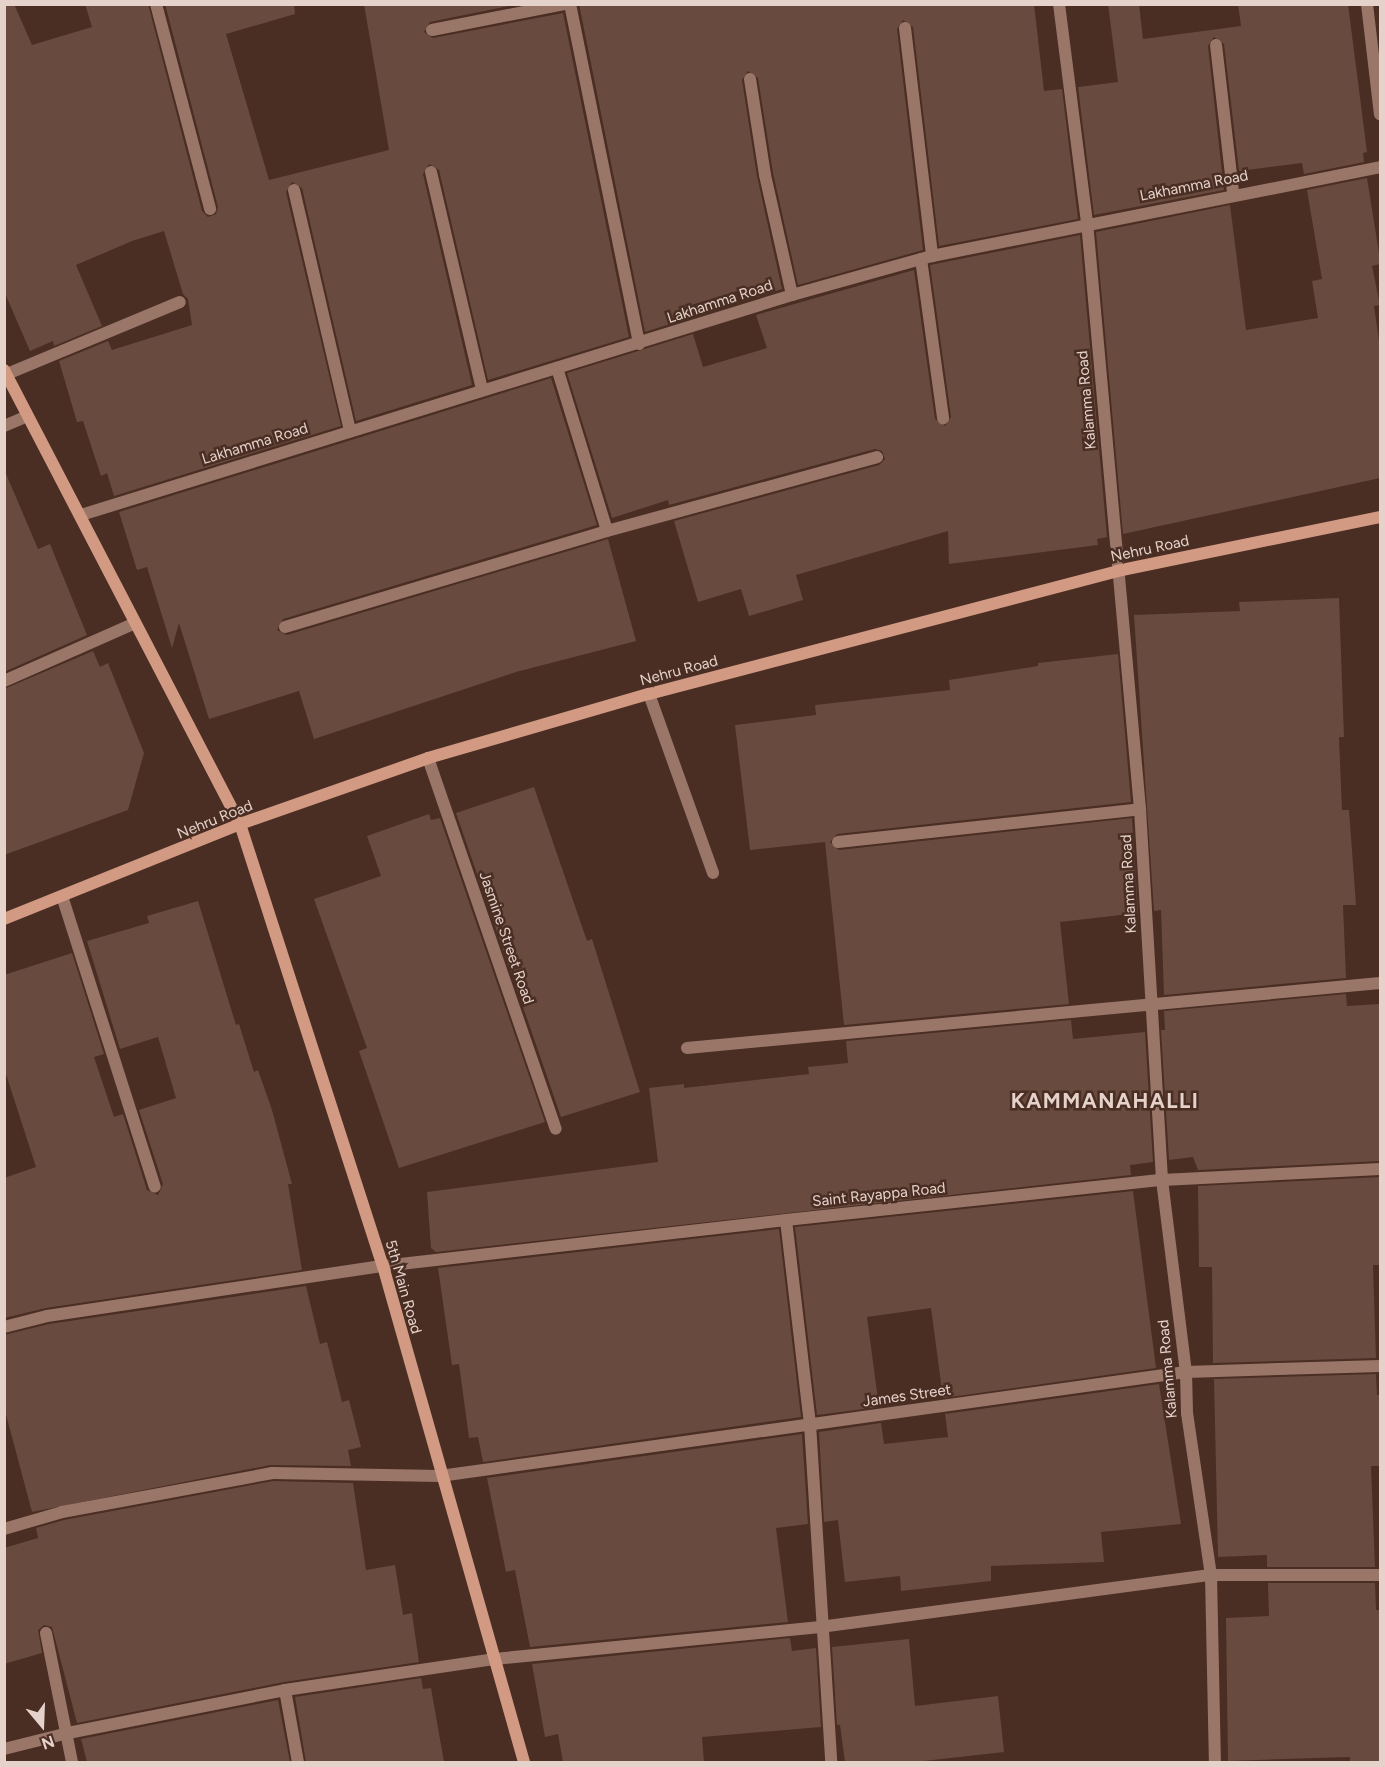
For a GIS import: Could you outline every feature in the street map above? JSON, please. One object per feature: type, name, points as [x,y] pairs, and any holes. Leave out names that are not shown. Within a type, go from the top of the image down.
[{"type":"street","points":[[156,4],[210,209]]},
{"type":"street","points":[[432,30],[568,4],[639,344]]},
{"type":"street","name":"Kalamma Road","points":[[1059,4],[1087,222],[1140,809],[1162,1180],[1186,1372],[1186,1413],[1210,1575],[1215,1762]]},
{"type":"street","points":[[1367,4],[1380,114]]},
{"type":"street","points":[[905,28],[943,418]]},
{"type":"street","points":[[1216,45],[1233,194]]},
{"type":"street","points":[[750,79],[765,175],[792,295]]},
{"type":"street","name":"Lakhamma Road","points":[[81,515],[792,295],[926,258],[1087,222],[1380,167]]},
{"type":"street","points":[[431,172],[482,390]]},
{"type":"street","points":[[294,189],[350,430]]},
{"type":"street","points":[[6,372],[180,303]]},
{"type":"street","points":[[557,368],[607,531]]},
{"type":"street","name":"5th Main Road","points":[[6,372],[27,416],[81,515],[133,624],[240,824],[383,1266],[440,1476],[524,1762]]},
{"type":"street","points":[[4,426],[27,416]]},
{"type":"street","points":[[285,627],[607,531],[877,457]]},
{"type":"street","name":"Nehru Road","points":[[4,919],[240,824],[428,758],[649,694],[1117,571],[1380,517]]},
{"type":"street","points":[[4,681],[133,624]]},
{"type":"street","points":[[649,694],[713,873]]},
{"type":"street","name":"Jasmine Street Road","points":[[428,758],[556,1129]]},
{"type":"street","points":[[838,842],[1140,809]]},
{"type":"street","points":[[62,896],[155,1187]]},
{"type":"street","points":[[687,1048],[1150,1007],[1380,983]]},
{"type":"street","name":"Saint Rayappa Road","points":[[4,1327],[47,1316],[383,1266],[1162,1180],[1380,1169]]},
{"type":"street","points":[[786,1220],[810,1424],[820,1627],[831,1762]]},
{"type":"street","name":"James Street","points":[[4,1529],[62,1512],[272,1473],[440,1476],[1186,1372],[1380,1366]]},
{"type":"street","points":[[4,1749],[68,1732],[285,1690],[494,1659],[820,1627],[1210,1575],[1380,1575]]},
{"type":"street","points":[[46,1633],[68,1732],[72,1762]]},
{"type":"street","points":[[285,1690],[298,1762]]},
{"type":"building","points":[[4,4],[14,4],[32,45],[92,27],[85,4],[148,4],[202,211],[208,217],[216,214],[218,207],[165,4],[294,4],[295,14],[226,34],[269,180],[389,150],[364,4],[519,4],[430,22],[424,32],[433,38],[563,13],[629,337],[488,380],[439,170],[429,164],[423,174],[472,385],[356,421],[302,188],[292,182],[286,192],[341,426],[114,496],[107,473],[101,476],[83,421],[77,422],[59,361],[108,341],[112,350],[192,325],[188,299],[183,294],[164,231],[132,241],[76,265],[102,326],[54,346],[53,341],[30,351],[4,291]]},
{"type":"building","points":[[579,4],[1034,4],[1044,91],[1062,89],[1078,219],[939,246],[913,27],[903,20],[897,29],[923,250],[798,285],[773,173],[758,78],[748,71],[742,80],[757,176],[782,289],[751,299],[747,288],[685,307],[689,318],[645,332]]},
{"type":"building","points":[[1108,4],[1139,4],[1143,39],[1241,26],[1238,4],[1348,4],[1367,152],[1363,153],[1364,162],[1304,174],[1302,163],[1239,171],[1224,44],[1214,37],[1208,46],[1224,190],[1094,215],[1078,87],[1118,82]]},
{"type":"building","points":[[1367,178],[1380,259],[1380,264],[1372,266],[1380,305],[1374,306],[1380,347],[1380,478],[1123,534],[1096,232],[1230,205],[1246,330],[1318,318],[1312,281],[1322,279],[1307,190]]},
{"type":"building","points":[[1080,235],[1107,537],[1097,539],[1098,545],[949,564],[948,531],[796,575],[803,600],[749,616],[741,589],[698,602],[674,521],[879,465],[885,459],[882,451],[875,449],[669,505],[668,500],[612,518],[567,373],[693,334],[703,367],[767,348],[756,315],[914,270],[935,419],[945,426],[951,417],[930,265]]},
{"type":"building","points":[[551,378],[597,525],[283,619],[277,630],[287,635],[608,539],[636,641],[516,672],[314,739],[299,691],[209,719],[179,623],[172,648],[147,567],[137,570],[119,512]]},
{"type":"building","points":[[4,469],[38,549],[50,544],[87,635],[4,672]]},
{"type":"building","points":[[1339,598],[1344,737],[1339,737],[1342,810],[1349,810],[1356,905],[1343,905],[1346,978],[1164,995],[1161,910],[1154,911],[1134,615],[1240,611],[1239,602]]},
{"type":"building","points":[[93,651],[100,667],[108,663],[144,753],[128,810],[4,855],[4,689]]},
{"type":"building","points":[[1118,654],[1131,802],[837,834],[830,842],[839,850],[1132,818],[1138,913],[1060,922],[1069,1004],[844,1025],[825,842],[750,850],[735,725],[816,715],[815,705],[950,690],[949,680],[1038,666],[1038,663]]},
{"type":"building","points":[[534,787],[587,941],[592,939],[640,1092],[561,1117],[456,813]]},
{"type":"building","points":[[429,814],[431,820],[440,818],[545,1122],[399,1168],[359,1051],[367,1048],[314,899],[381,876],[367,836]]},
{"type":"building","points":[[198,901],[236,1025],[239,1024],[254,1072],[258,1070],[272,1110],[292,1184],[288,1184],[302,1270],[46,1308],[4,1318],[4,1178],[36,1167],[4,1068],[4,975],[72,953],[104,1054],[94,1057],[114,1117],[123,1114],[147,1190],[158,1195],[163,1184],[139,1110],[176,1098],[158,1037],[120,1049],[87,941],[149,923],[147,916]]},
{"type":"building","points":[[1346,994],[1347,1006],[1380,1004],[1380,1161],[1198,1170],[1193,1157],[1169,1160],[1161,1030],[1165,1030],[1164,1011]]},
{"type":"building","points":[[1071,1020],[1073,1039],[1145,1032],[1153,1162],[1130,1165],[1131,1175],[436,1252],[431,1248],[427,1192],[658,1162],[649,1088],[684,1084],[684,1088],[809,1074],[808,1067],[848,1063],[846,1041]]},
{"type":"building","points":[[1380,1177],[1380,1265],[1373,1265],[1376,1358],[1213,1363],[1212,1267],[1199,1267],[1198,1186]]},
{"type":"building","points":[[1133,1191],[1156,1368],[943,1398],[931,1308],[867,1317],[879,1407],[817,1415],[795,1227]]},
{"type":"building","points":[[779,1229],[801,1417],[483,1462],[478,1437],[469,1438],[459,1364],[452,1365],[438,1268]]},
{"type":"building","points":[[306,1286],[320,1344],[327,1342],[342,1402],[349,1400],[361,1447],[348,1450],[351,1466],[270,1465],[32,1512],[4,1407],[4,1335],[49,1324]]},
{"type":"building","points":[[1376,1374],[1377,1395],[1380,1395],[1380,1466],[1371,1466],[1375,1567],[1267,1567],[1267,1555],[1218,1557],[1214,1379]]},
{"type":"building","points":[[1159,1384],[1181,1524],[1101,1532],[1104,1562],[991,1566],[991,1581],[901,1591],[900,1576],[845,1582],[838,1520],[824,1522],[819,1432],[881,1423],[884,1444],[948,1437],[945,1414]]},
{"type":"building","points":[[802,1434],[808,1524],[776,1528],[788,1622],[530,1647],[515,1570],[506,1572],[487,1478]]},
{"type":"building","points":[[273,1481],[353,1483],[366,1570],[395,1565],[403,1615],[412,1613],[419,1662],[284,1682],[77,1723],[52,1627],[44,1625],[38,1630],[42,1653],[4,1664],[4,1548],[38,1538],[36,1528],[64,1520]]},
{"type":"building","points":[[1268,1583],[1375,1583],[1376,1610],[1380,1610],[1380,1762],[1350,1762],[1350,1757],[1228,1761],[1226,1618],[1269,1616]]},
{"type":"building","points":[[790,1638],[792,1651],[816,1648],[821,1727],[702,1737],[704,1762],[563,1762],[558,1734],[545,1737],[532,1664]]},
{"type":"building","points":[[909,1639],[915,1706],[998,1696],[1004,1752],[915,1762],[845,1762],[840,1725],[837,1725],[832,1647]]},
{"type":"building","points":[[421,1678],[423,1689],[431,1688],[444,1762],[306,1762],[295,1697]]},
{"type":"building","points":[[278,1700],[290,1762],[87,1762],[81,1739]]},
{"type":"district","name":"KAMMANAHALLI","points":[[1105,1101]]}]
